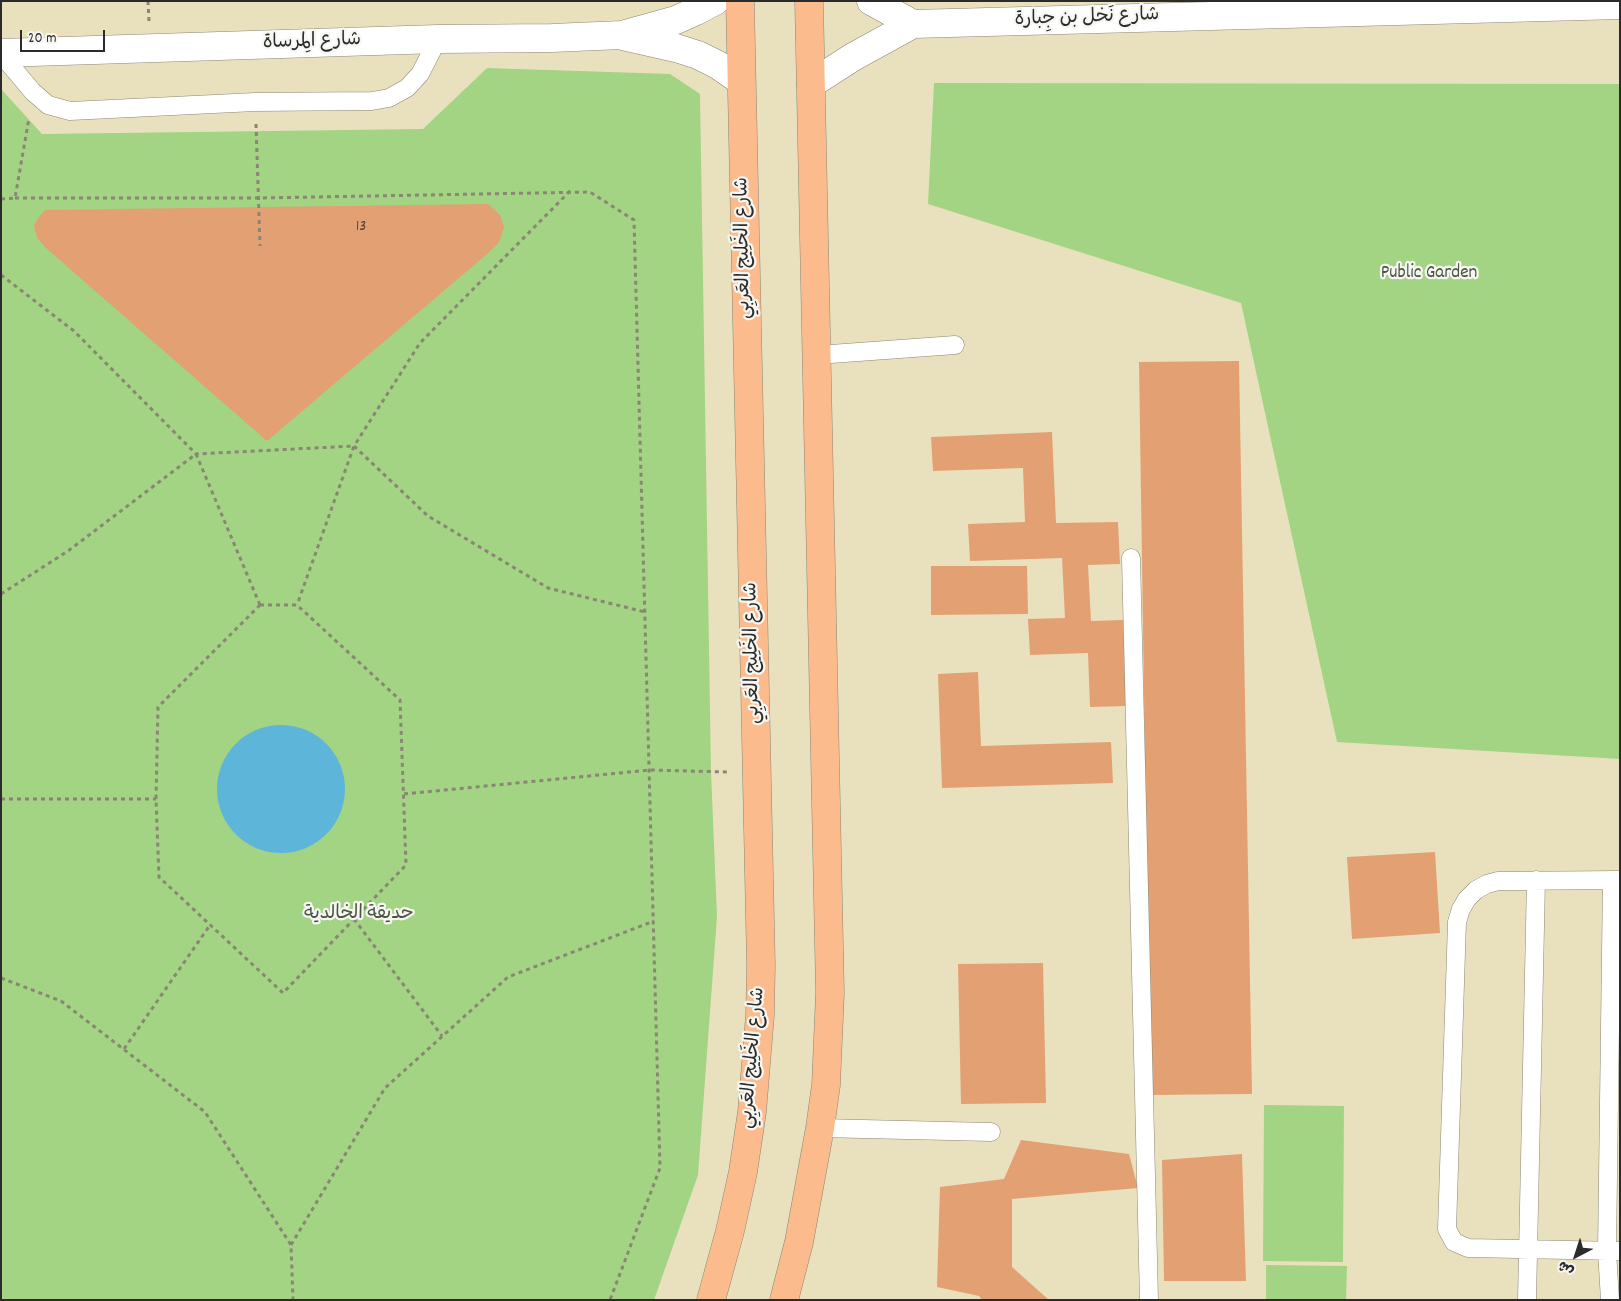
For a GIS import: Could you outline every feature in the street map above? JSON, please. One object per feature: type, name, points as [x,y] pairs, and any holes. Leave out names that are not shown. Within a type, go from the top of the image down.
[{"type":"highway","name":"شارع الخَلِيج العَربِي","points":[[711,1300],[730,1231],[742,1172],[752,1112],[760,1015],[761,966],[740,1]]},
{"type":"highway","points":[[784,1300],[799,1242],[820,1128],[826,1085],[830,993],[809,1]]},
{"type":"street","name":"شارع المِرساة","points":[[1,54],[438,39],[622,35],[676,20],[696,12],[715,1]]},
{"type":"street","points":[[872,1],[913,24]]},
{"type":"street","name":"شارع نَخل بن جِبارة","points":[[811,84],[853,57],[913,24],[1255,8],[1620,5]]},
{"type":"street","name":"شارع المِرساة","points":[[622,35],[676,48],[698,56],[718,65],[741,81]]},
{"type":"lane","points":[[1,54],[33,92],[48,105],[70,111],[255,102],[372,101],[389,98],[406,88],[420,74],[438,39]]},
{"type":"lane","points":[[816,355],[954,345]]},
{"type":"lane","points":[[1131,558],[1149,1300]]},
{"type":"lane","points":[[1610,1300],[1613,1251],[1616,880],[1509,880],[1487,884],[1476,890],[1460,909],[1457,922],[1447,1229],[1454,1242],[1468,1248],[1613,1251]]},
{"type":"lane","points":[[1527,1300],[1530,1250],[1536,880]]},
{"type":"lane","points":[[820,1128],[991,1132]]},
{"type":"path","points":[[15,198],[33,92]]},
{"type":"path","points":[[255,102],[260,198],[260,246]]},
{"type":"path","points":[[1,199],[260,198],[570,191],[590,192],[634,220],[660,1168],[610,1300]]},
{"type":"path","points":[[297,605],[354,446],[420,343],[570,191]]},
{"type":"path","points":[[1,275],[74,331],[196,454],[260,605]]},
{"type":"path","points":[[1,594],[68,551],[196,454],[354,446],[428,516],[548,588],[645,612]]},
{"type":"path","points":[[260,605],[297,605],[400,700],[406,866],[283,993],[159,877],[156,799],[158,707],[260,605]]},
{"type":"path","points":[[404,794],[650,770],[757,773]]},
{"type":"path","points":[[1,799],[156,799]]},
{"type":"path","points":[[354,919],[442,1036]]},
{"type":"path","points":[[291,1246],[385,1088],[442,1036],[508,977],[654,921]]},
{"type":"path","points":[[124,1049],[210,925]]},
{"type":"path","points":[[1,978],[61,1001],[205,1112],[291,1246],[293,1300]]},
{"type":"green space","name":"حديقة الخالدية","points":[[487,68],[670,74],[700,94],[711,771],[717,917],[698,1175],[654,1300],[1,1300],[1,89],[42,134],[423,129]]},
{"type":"green space","name":"Public Garden","points":[[934,83],[1620,84],[1620,759],[1337,742],[1241,303],[928,204]]},
{"type":"green space","points":[[1264,1105],[1344,1106],[1343,1262],[1263,1261]]},
{"type":"green space","points":[[1266,1265],[1347,1266],[1346,1300],[1266,1300]]},
{"type":"water","points":[[281,725],[306,729],[327,743],[341,764],[345,789],[341,814],[327,835],[306,849],[281,853],[256,849],[235,835],[221,814],[217,789],[221,764],[235,743],[256,729]]},
{"type":"building","points":[[488,204],[500,215],[504,227],[499,242],[267,441],[46,248],[37,238],[34,226],[45,210]]},
{"type":"building","points":[[1239,361],[1252,1094],[1150,1095],[1139,362]]},
{"type":"building","points":[[1052,432],[1056,523],[1118,522],[1120,564],[1088,565],[1091,621],[1123,620],[1127,706],[1090,707],[1088,653],[1030,655],[1028,619],[1065,618],[1062,558],[970,561],[968,524],[1025,522],[1023,468],[933,471],[931,437]]},
{"type":"building","points":[[931,566],[1027,566],[1028,614],[931,615]]},
{"type":"building","points":[[978,672],[981,746],[1111,742],[1113,783],[942,788],[938,674]]},
{"type":"building","points":[[1435,852],[1440,933],[1352,939],[1347,857]]},
{"type":"building","points":[[1043,963],[1046,1103],[961,1104],[958,964]]},
{"type":"building","points":[[1021,1140],[1129,1154],[1138,1188],[1012,1199],[1012,1267],[1049,1300],[982,1300],[979,1296],[937,1287],[940,1187],[1004,1179]]},
{"type":"building","points":[[1242,1154],[1246,1281],[1164,1281],[1162,1160]]}]
